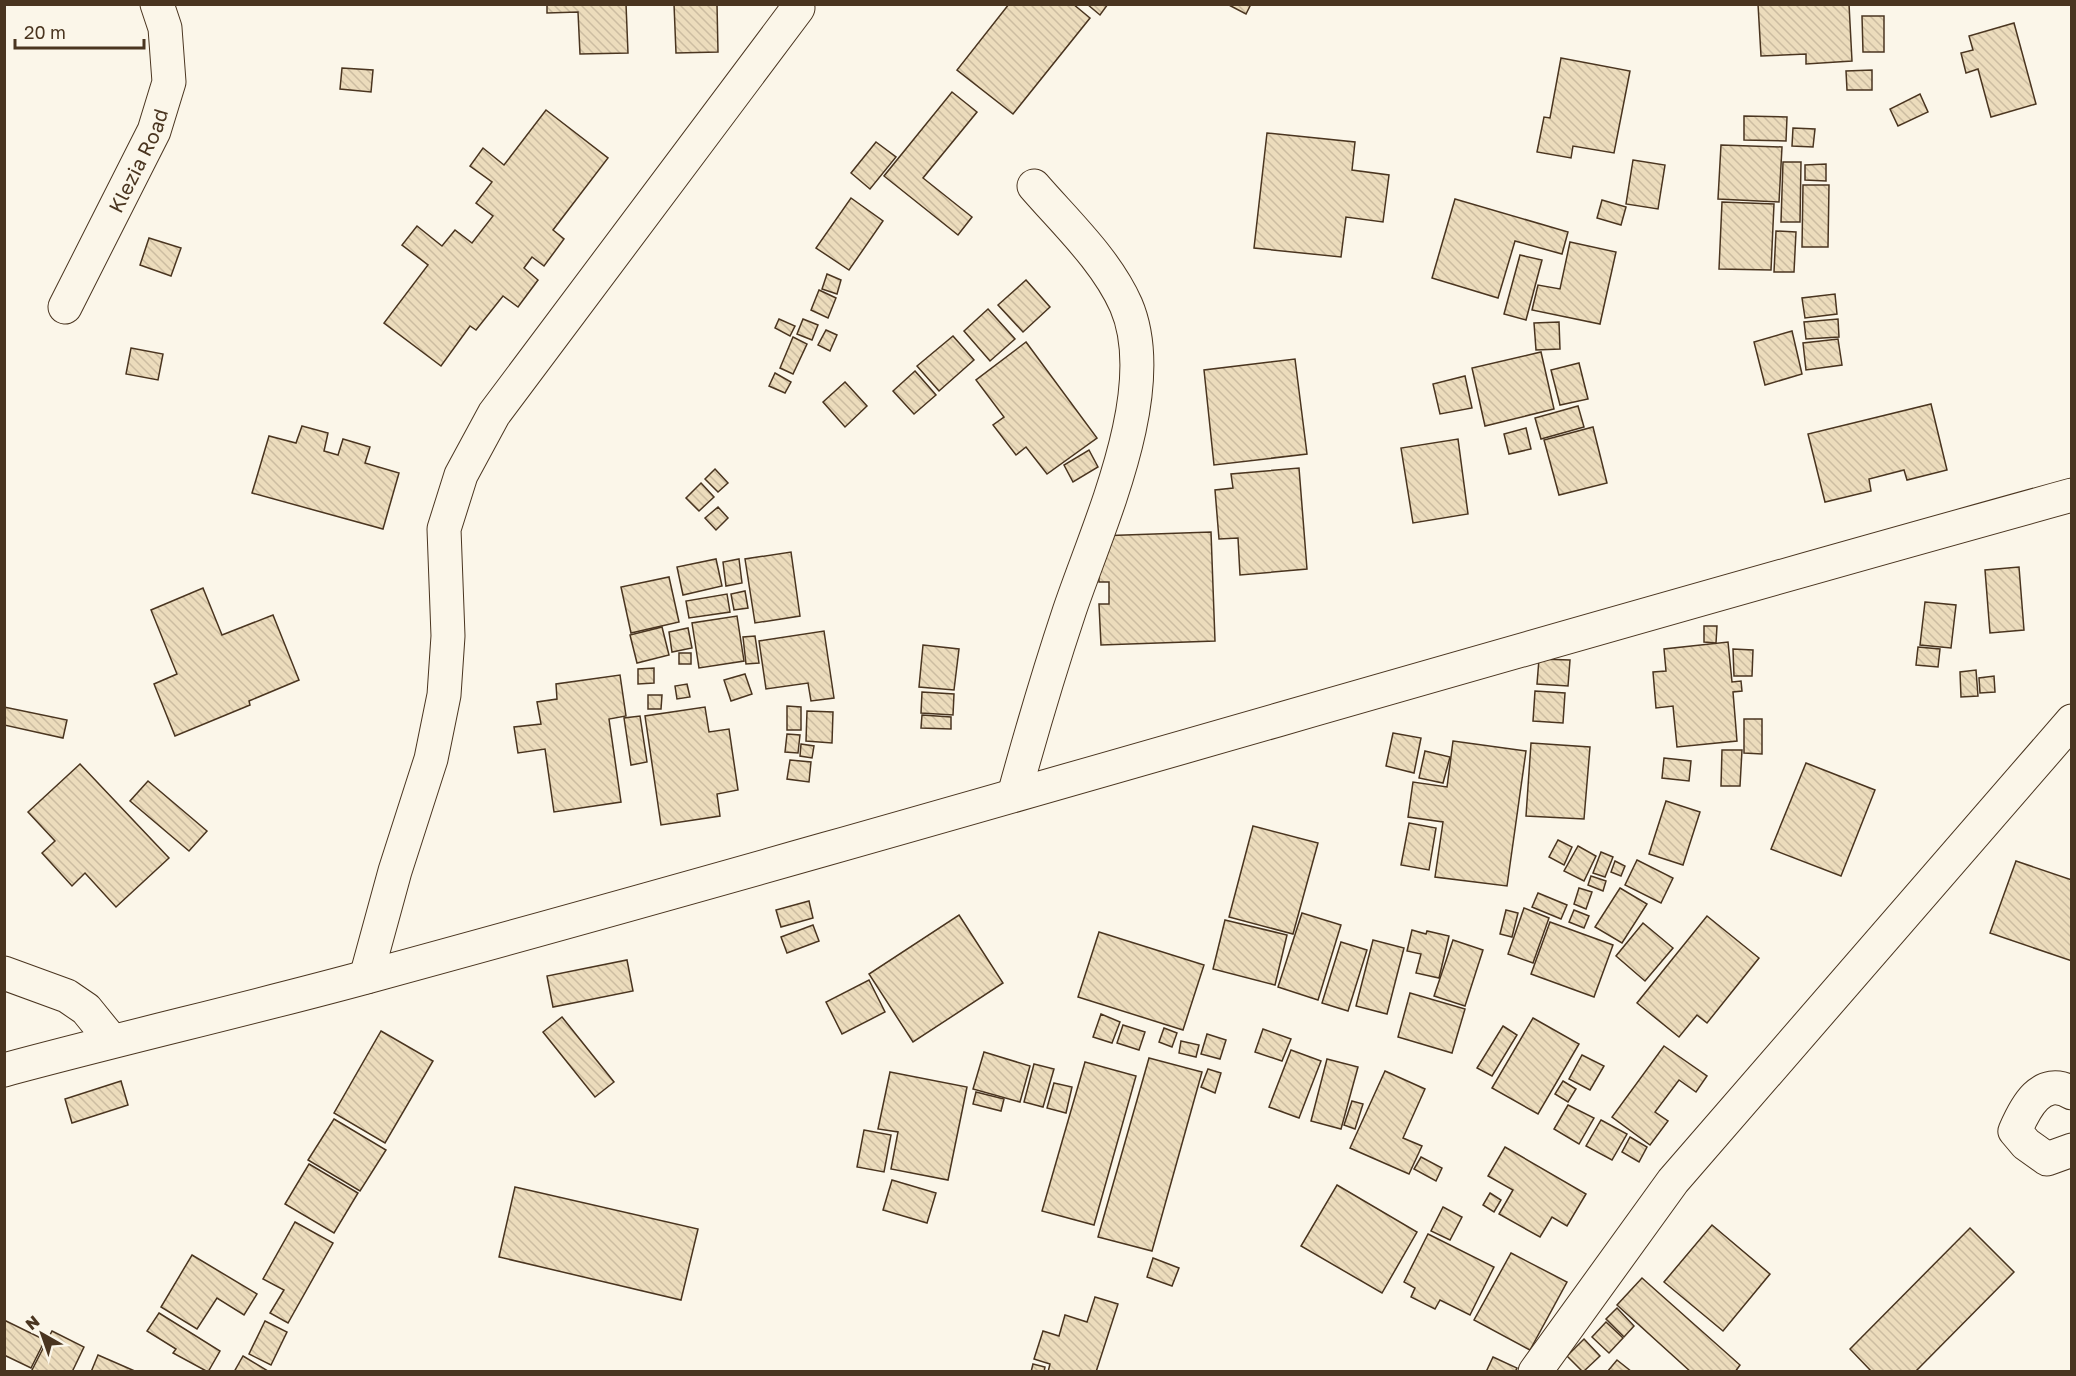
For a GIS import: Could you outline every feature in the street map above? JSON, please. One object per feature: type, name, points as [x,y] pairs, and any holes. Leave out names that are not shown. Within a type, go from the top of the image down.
[{"type":"street","name":"Klezia Road","points":[[66,307],[154,131],[170,82],[165,28],[157,4]]},
{"type":"street","points":[[366,977],[395,871],[431,759],[444,695],[448,636],[443,573],[444,529],[461,475],[494,414],[798,8]]},
{"type":"street","points":[[1014,795],[1041,699],[1127,444],[1136,393],[1136,351],[1126,306],[1102,264],[1035,186]]},
{"type":"street","points":[[4,1070],[366,977],[1014,795],[1658,609],[2072,495]]},
{"type":"street","points":[[1535,1371],[1673,1181],[2072,721]]},
{"type":"street","points":[[4,973],[67,996],[86,1009],[112,1041]]},
{"type":"street","points":[[2072,1093],[2064,1088],[2043,1091],[2026,1104],[2015,1131],[2026,1144],[2047,1159],[2072,1150]]},
{"type":"building","points":[[547,4],[626,4],[628,53],[580,54],[578,12],[547,13]]},
{"type":"building","points":[[674,4],[717,4],[718,52],[676,53]]},
{"type":"building","points":[[1009,4],[1073,4],[1090,18],[1013,114],[957,70]]},
{"type":"building","points":[[1087,4],[1108,4],[1100,15]]},
{"type":"building","points":[[1227,4],[1251,4],[1246,14]]},
{"type":"building","points":[[1758,4],[1849,4],[1852,61],[1806,64],[1806,54],[1761,56]]},
{"type":"building","points":[[1862,16],[1884,16],[1884,52],[1863,52]]},
{"type":"building","points":[[2014,23],[2036,104],[1991,117],[1978,69],[1966,73],[1961,53],[1973,50],[1969,36]]},
{"type":"building","points":[[1561,58],[1630,71],[1614,153],[1573,146],[1571,158],[1537,152],[1544,117],[1550,118]]},
{"type":"building","points":[[342,68],[373,70],[371,92],[340,89]]},
{"type":"building","points":[[1872,70],[1872,90],[1847,90],[1846,71]]},
{"type":"building","points":[[952,92],[977,112],[923,178],[972,217],[958,235],[884,176]]},
{"type":"building","points":[[1920,94],[1928,112],[1898,126],[1890,109]]},
{"type":"building","points":[[546,110],[608,158],[553,230],[564,239],[544,266],[532,257],[524,268],[538,280],[518,307],[503,296],[476,330],[470,326],[441,366],[384,323],[428,265],[402,245],[417,226],[442,246],[455,230],[472,243],[493,216],[476,203],[492,182],[470,166],[483,148],[504,165]]},
{"type":"building","points":[[1744,116],[1787,117],[1786,141],[1744,140]]},
{"type":"building","points":[[1793,128],[1815,129],[1813,147],[1792,146]]},
{"type":"building","points":[[1267,133],[1355,142],[1352,170],[1389,175],[1383,222],[1346,217],[1341,257],[1254,248]]},
{"type":"building","points":[[876,142],[896,157],[870,189],[851,173]]},
{"type":"building","points":[[1721,145],[1782,147],[1779,202],[1718,199]]},
{"type":"building","points":[[1633,160],[1665,165],[1658,209],[1626,204]]},
{"type":"building","points":[[1783,162],[1801,162],[1800,222],[1781,222]]},
{"type":"building","points":[[1826,164],[1826,181],[1805,180],[1805,165]]},
{"type":"building","points":[[1803,185],[1829,185],[1828,247],[1802,247]]},
{"type":"building","points":[[851,198],[883,221],[849,270],[816,248]]},
{"type":"building","points":[[1455,199],[1568,232],[1562,254],[1515,241],[1498,298],[1432,278]]},
{"type":"building","points":[[1602,200],[1626,207],[1621,225],[1597,218]]},
{"type":"building","points":[[1722,202],[1774,204],[1771,270],[1719,269]]},
{"type":"building","points":[[1776,231],[1796,232],[1794,272],[1774,272]]},
{"type":"building","points":[[149,238],[181,248],[171,276],[140,265]]},
{"type":"building","points":[[1570,242],[1616,252],[1600,324],[1532,310],[1538,285],[1560,289]]},
{"type":"building","points":[[1520,255],[1542,260],[1526,320],[1504,314]]},
{"type":"building","points":[[827,274],[841,280],[837,294],[822,289]]},
{"type":"building","points":[[1026,280],[1050,307],[1023,332],[998,305]]},
{"type":"building","points":[[819,290],[836,298],[828,318],[811,310]]},
{"type":"building","points":[[1835,294],[1837,314],[1805,318],[1802,298]]},
{"type":"building","points":[[988,309],[1015,339],[990,361],[964,331]]},
{"type":"building","points":[[779,319],[795,326],[790,336],[775,328]]},
{"type":"building","points":[[803,319],[818,325],[812,340],[797,334]]},
{"type":"building","points":[[1838,319],[1839,337],[1806,339],[1804,322]]},
{"type":"building","points":[[1559,322],[1560,349],[1536,350],[1534,323]]},
{"type":"building","points":[[826,330],[837,335],[830,351],[818,345]]},
{"type":"building","points":[[1792,331],[1802,374],[1765,385],[1754,342]]},
{"type":"building","points":[[953,336],[974,360],[939,391],[917,366]]},
{"type":"building","points":[[793,337],[807,344],[793,374],[780,368]]},
{"type":"building","points":[[1838,339],[1842,365],[1806,370],[1803,343]]},
{"type":"building","points":[[1026,342],[1097,438],[1047,474],[1026,447],[1016,455],[993,425],[1004,417],[976,380]]},
{"type":"building","points":[[131,348],[163,354],[158,380],[126,374]]},
{"type":"building","points":[[1541,352],[1554,409],[1485,426],[1472,368]]},
{"type":"building","points":[[1295,359],[1307,454],[1214,465],[1204,370]]},
{"type":"building","points":[[1579,363],[1588,399],[1560,405],[1551,370]]},
{"type":"building","points":[[915,371],[936,395],[914,414],[893,391]]},
{"type":"building","points":[[775,373],[791,382],[785,393],[769,386]]},
{"type":"building","points":[[1465,376],[1472,408],[1440,414],[1433,384]]},
{"type":"building","points":[[845,382],[867,406],[845,427],[823,402]]},
{"type":"building","points":[[1931,404],[1947,470],[1907,480],[1904,470],[1869,479],[1871,491],[1825,502],[1808,434]]},
{"type":"building","points":[[1578,406],[1584,427],[1541,439],[1535,418]]},
{"type":"building","points":[[302,426],[328,433],[324,451],[338,455],[343,439],[370,447],[365,463],[399,473],[383,529],[252,493],[269,436],[296,443]]},
{"type":"building","points":[[1593,427],[1607,483],[1559,495],[1544,440]]},
{"type":"building","points":[[1526,428],[1531,449],[1509,454],[1504,434]]},
{"type":"building","points":[[1458,439],[1468,514],[1413,523],[1401,448]]},
{"type":"building","points":[[1089,450],[1098,467],[1073,482],[1064,465]]},
{"type":"building","points":[[1299,468],[1307,569],[1240,575],[1238,538],[1219,539],[1215,490],[1233,488],[1231,474]]},
{"type":"building","points":[[715,469],[728,483],[718,492],[705,479]]},
{"type":"building","points":[[701,483],[714,497],[699,511],[686,498]]},
{"type":"building","points":[[718,507],[728,518],[716,530],[705,518]]},
{"type":"building","points":[[1211,532],[1215,641],[1101,645],[1099,604],[1109,604],[1109,582],[1099,582],[1097,536]]},
{"type":"building","points":[[791,552],[800,616],[755,623],[745,559]]},
{"type":"building","points":[[716,559],[722,586],[683,595],[677,567]]},
{"type":"building","points":[[739,559],[742,583],[726,586],[723,562]]},
{"type":"building","points":[[2019,567],[2024,630],[1990,633],[1985,570]]},
{"type":"building","points":[[669,577],[679,622],[631,633],[621,587]]},
{"type":"building","points":[[203,588],[222,635],[273,615],[299,680],[249,701],[250,705],[175,736],[154,684],[177,674],[151,610]]},
{"type":"building","points":[[745,591],[748,608],[734,610],[731,594]]},
{"type":"building","points":[[727,594],[730,612],[689,618],[686,601]]},
{"type":"building","points":[[1925,602],[1956,605],[1951,648],[1920,645]]},
{"type":"building","points":[[737,616],[744,661],[699,668],[692,623]]},
{"type":"building","points":[[1704,626],[1717,626],[1716,643],[1704,642]]},
{"type":"building","points":[[662,627],[669,655],[637,663],[630,635]]},
{"type":"building","points":[[688,628],[692,648],[672,652],[669,632]]},
{"type":"building","points":[[824,631],[834,698],[811,701],[808,683],[766,689],[759,641]]},
{"type":"building","points":[[755,636],[759,663],[746,664],[743,637]]},
{"type":"building","points":[[1728,642],[1732,682],[1741,681],[1742,691],[1733,692],[1737,741],[1677,747],[1673,706],[1656,708],[1653,672],[1666,671],[1664,649]]},
{"type":"building","points":[[923,645],[959,649],[954,690],[919,687]]},
{"type":"building","points":[[1918,647],[1940,649],[1938,667],[1916,665]]},
{"type":"building","points":[[1733,649],[1753,650],[1752,676],[1734,676]]},
{"type":"building","points":[[679,653],[691,653],[691,664],[679,664]]},
{"type":"building","points":[[1539,659],[1570,660],[1568,686],[1537,684]]},
{"type":"building","points":[[654,668],[654,683],[638,684],[638,669]]},
{"type":"building","points":[[1976,670],[1978,696],[1961,697],[1960,672]]},
{"type":"building","points":[[745,674],[752,694],[731,701],[724,680]]},
{"type":"building","points":[[620,675],[626,716],[609,719],[621,802],[554,812],[545,749],[518,753],[514,727],[541,724],[537,702],[557,699],[556,684]]},
{"type":"building","points":[[1994,676],[1995,692],[1980,693],[1979,678]]},
{"type":"building","points":[[687,684],[690,697],[677,699],[675,686]]},
{"type":"building","points":[[1535,691],[1565,693],[1563,723],[1533,721]]},
{"type":"building","points":[[922,692],[954,694],[953,715],[921,713]]},
{"type":"building","points":[[648,695],[662,695],[661,709],[648,709]]},
{"type":"building","points":[[787,706],[801,707],[801,730],[787,730]]},
{"type":"building","points":[[4,707],[67,720],[63,738],[4,725]]},
{"type":"building","points":[[705,707],[709,732],[729,729],[738,790],[717,794],[720,816],[661,825],[645,716]]},
{"type":"building","points":[[807,711],[833,712],[832,743],[806,741]]},
{"type":"building","points":[[922,715],[951,717],[951,729],[921,728]]},
{"type":"building","points":[[640,716],[647,762],[631,765],[624,718]]},
{"type":"building","points":[[1744,719],[1762,719],[1762,754],[1744,753]]},
{"type":"building","points":[[1393,733],[1421,738],[1414,773],[1386,766]]},
{"type":"building","points":[[787,734],[800,735],[798,753],[785,752]]},
{"type":"building","points":[[1453,741],[1526,751],[1507,886],[1435,877],[1443,822],[1408,817],[1413,782],[1447,787]]},
{"type":"building","points":[[1531,743],[1590,747],[1584,819],[1526,816]]},
{"type":"building","points":[[801,744],[814,746],[812,758],[800,756]]},
{"type":"building","points":[[1722,750],[1742,750],[1740,786],[1721,786]]},
{"type":"building","points":[[1425,751],[1450,757],[1443,783],[1419,778]]},
{"type":"building","points":[[1664,758],[1691,761],[1689,781],[1662,778]]},
{"type":"building","points":[[790,760],[811,762],[809,782],[787,779]]},
{"type":"building","points":[[1806,763],[1875,790],[1841,876],[1771,849]]},
{"type":"building","points":[[80,764],[169,858],[116,907],[85,873],[72,886],[42,853],[55,841],[28,812]]},
{"type":"building","points":[[148,781],[207,831],[189,851],[130,801]]},
{"type":"building","points":[[1666,801],[1700,812],[1683,865],[1649,854]]},
{"type":"building","points":[[1409,823],[1436,828],[1429,870],[1401,865]]},
{"type":"building","points":[[1253,826],[1318,843],[1293,934],[1229,917]]},
{"type":"building","points":[[1558,840],[1572,847],[1564,865],[1549,857]]},
{"type":"building","points":[[1578,846],[1596,856],[1584,881],[1564,871]]},
{"type":"building","points":[[1601,852],[1613,857],[1605,877],[1593,873]]},
{"type":"building","points":[[1637,860],[1673,878],[1661,903],[1625,885]]},
{"type":"building","points":[[1615,861],[1625,866],[1621,876],[1611,872]]},
{"type":"building","points":[[2016,861],[2072,880],[2072,961],[1990,933]]},
{"type":"building","points":[[1591,876],[1606,881],[1603,891],[1588,885]]},
{"type":"building","points":[[1579,888],[1592,892],[1586,909],[1574,904]]},
{"type":"building","points":[[1620,888],[1647,904],[1622,943],[1595,927]]},
{"type":"building","points":[[1538,893],[1567,905],[1561,919],[1532,907]]},
{"type":"building","points":[[809,901],[813,918],[781,927],[776,910]]},
{"type":"building","points":[[1524,908],[1549,918],[1533,963],[1508,954]]},
{"type":"building","points":[[1506,910],[1518,913],[1512,937],[1500,934]]},
{"type":"building","points":[[1574,910],[1589,916],[1584,928],[1569,922]]},
{"type":"building","points":[[1302,913],[1341,925],[1318,1000],[1278,987]]},
{"type":"building","points":[[959,915],[1003,983],[913,1042],[869,974]]},
{"type":"building","points":[[1707,916],[1759,958],[1707,1023],[1697,1015],[1679,1037],[1637,1003]]},
{"type":"building","points":[[1225,920],[1287,935],[1275,985],[1213,969]]},
{"type":"building","points":[[1550,922],[1613,945],[1594,997],[1531,974]]},
{"type":"building","points":[[1643,923],[1673,948],[1645,981],[1616,956]]},
{"type":"building","points":[[813,925],[819,941],[787,953],[781,937]]},
{"type":"building","points":[[1412,930],[1449,936],[1439,978],[1416,973],[1421,954],[1407,951]]},
{"type":"building","points":[[1099,932],[1204,965],[1183,1030],[1078,997]]},
{"type":"building","points":[[1373,940],[1404,948],[1387,1014],[1356,1006]]},
{"type":"building","points":[[1453,940],[1483,950],[1465,1006],[1434,996]]},
{"type":"building","points":[[1341,942],[1367,950],[1348,1011],[1322,1003]]},
{"type":"building","points":[[627,960],[633,991],[553,1007],[547,976]]},
{"type":"building","points":[[869,980],[885,1012],[842,1034],[826,1002]]},
{"type":"building","points":[[1410,993],[1465,1009],[1452,1053],[1398,1037]]},
{"type":"building","points":[[1101,1014],[1120,1022],[1112,1043],[1093,1037]]},
{"type":"building","points":[[562,1017],[614,1082],[595,1097],[543,1032]]},
{"type":"building","points":[[1533,1018],[1579,1044],[1538,1114],[1492,1088]]},
{"type":"building","points":[[1123,1025],[1145,1032],[1139,1050],[1117,1043]]},
{"type":"building","points":[[1503,1026],[1517,1035],[1492,1076],[1477,1068]]},
{"type":"building","points":[[1164,1028],[1177,1033],[1172,1047],[1159,1042]]},
{"type":"building","points":[[1263,1029],[1291,1039],[1282,1061],[1255,1052]]},
{"type":"building","points":[[381,1031],[433,1061],[385,1143],[334,1113]]},
{"type":"building","points":[[1207,1034],[1226,1040],[1220,1059],[1201,1054]]},
{"type":"building","points":[[1181,1041],[1199,1045],[1196,1057],[1179,1053]]},
{"type":"building","points":[[1664,1046],[1707,1076],[1696,1092],[1679,1080],[1655,1112],[1668,1121],[1650,1145],[1612,1117]]},
{"type":"building","points":[[1291,1050],[1321,1061],[1299,1118],[1269,1107]]},
{"type":"building","points":[[984,1052],[1030,1066],[1020,1102],[973,1089]]},
{"type":"building","points":[[1582,1055],[1604,1066],[1590,1090],[1569,1079]]},
{"type":"building","points":[[1149,1058],[1202,1072],[1152,1251],[1098,1237]]},
{"type":"building","points":[[1327,1059],[1358,1067],[1341,1129],[1311,1121]]},
{"type":"building","points":[[1085,1062],[1136,1076],[1094,1225],[1042,1211]]},
{"type":"building","points":[[1034,1064],[1054,1069],[1043,1107],[1024,1102]]},
{"type":"building","points":[[1208,1069],[1221,1073],[1215,1093],[1201,1087]]},
{"type":"building","points":[[1385,1071],[1425,1089],[1403,1138],[1422,1146],[1409,1174],[1350,1148]]},
{"type":"building","points":[[890,1072],[967,1087],[948,1180],[891,1169],[898,1132],[878,1129]]},
{"type":"building","points":[[121,1081],[128,1105],[72,1123],[65,1099]]},
{"type":"building","points":[[1563,1081],[1576,1089],[1568,1102],[1555,1094]]},
{"type":"building","points":[[1054,1083],[1072,1087],[1066,1113],[1047,1108]]},
{"type":"building","points":[[976,1092],[1004,1099],[1001,1111],[973,1104]]},
{"type":"building","points":[[1352,1101],[1363,1104],[1355,1129],[1344,1125]]},
{"type":"building","points":[[1568,1105],[1594,1118],[1579,1144],[1554,1129]]},
{"type":"building","points":[[334,1119],[386,1150],[360,1191],[308,1160]]},
{"type":"building","points":[[1601,1120],[1627,1134],[1612,1160],[1586,1146]]},
{"type":"building","points":[[864,1130],[891,1135],[884,1172],[857,1167]]},
{"type":"building","points":[[1630,1137],[1647,1147],[1639,1162],[1622,1152]]},
{"type":"building","points":[[1505,1147],[1586,1194],[1567,1226],[1552,1217],[1540,1237],[1499,1214],[1513,1190],[1488,1176]]},
{"type":"building","points":[[1421,1157],[1442,1168],[1436,1181],[1414,1169]]},
{"type":"building","points":[[309,1164],[358,1193],[334,1233],[285,1204]]},
{"type":"building","points":[[892,1180],[936,1193],[927,1223],[883,1210]]},
{"type":"building","points":[[1337,1185],[1417,1232],[1382,1293],[1301,1246]]},
{"type":"building","points":[[515,1187],[698,1229],[681,1300],[499,1257]]},
{"type":"building","points":[[1490,1193],[1501,1200],[1494,1212],[1483,1205]]},
{"type":"building","points":[[1443,1207],[1462,1217],[1450,1240],[1431,1231]]},
{"type":"building","points":[[295,1222],[333,1243],[288,1323],[270,1313],[284,1290],[263,1279]]},
{"type":"building","points":[[1712,1225],[1770,1274],[1723,1331],[1664,1282]]},
{"type":"building","points":[[1970,1228],[2014,1272],[1915,1372],[1872,1372],[1850,1349]]},
{"type":"building","points":[[1428,1234],[1494,1267],[1470,1315],[1440,1300],[1435,1309],[1411,1297],[1415,1288],[1404,1282]]},
{"type":"building","points":[[1511,1253],[1567,1282],[1530,1350],[1474,1320]]},
{"type":"building","points":[[192,1255],[257,1294],[244,1315],[217,1298],[197,1329],[161,1307]]},
{"type":"building","points":[[1153,1258],[1179,1268],[1172,1286],[1147,1277]]},
{"type":"building","points":[[1642,1278],[1740,1365],[1735,1372],[1691,1372],[1617,1305]]},
{"type":"building","points":[[1095,1297],[1118,1304],[1096,1372],[1048,1372],[1050,1364],[1034,1359],[1043,1331],[1059,1336],[1065,1315],[1087,1322]]},
{"type":"building","points":[[1617,1308],[1634,1326],[1624,1337],[1606,1319]]},
{"type":"building","points":[[159,1313],[220,1351],[208,1372],[173,1353],[176,1349],[147,1331]]},
{"type":"building","points":[[4,1320],[45,1340],[31,1368],[4,1355]]},
{"type":"building","points":[[265,1321],[287,1332],[271,1365],[249,1354]]},
{"type":"building","points":[[1606,1322],[1623,1338],[1609,1353],[1592,1337]]},
{"type":"building","points":[[52,1331],[84,1347],[72,1372],[31,1372]]},
{"type":"building","points":[[1584,1339],[1600,1356],[1583,1372],[1567,1356]]},
{"type":"building","points":[[98,1355],[137,1372],[91,1372]]},
{"type":"building","points":[[243,1356],[268,1371],[234,1372]]},
{"type":"building","points":[[1493,1357],[1517,1368],[1515,1372],[1486,1372]]},
{"type":"building","points":[[1617,1360],[1632,1372],[1607,1372]]},
{"type":"building","points":[[1033,1364],[1045,1367],[1044,1372],[1031,1372]]}]
